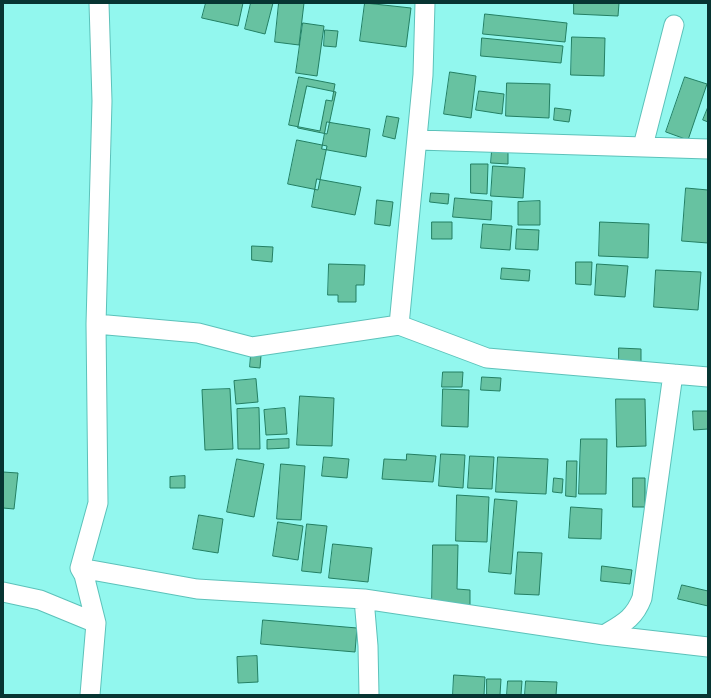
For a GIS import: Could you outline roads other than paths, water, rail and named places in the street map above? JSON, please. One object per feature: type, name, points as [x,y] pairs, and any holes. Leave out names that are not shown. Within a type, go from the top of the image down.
[{"type":"street","points":[[90,695],[96,623],[84,576],[80,568],[98,503],[96,324],[102,100],[99,3]]},
{"type":"street","points":[[399,325],[418,140],[423,75],[425,3]]},
{"type":"street","points":[[643,146],[674,25]]},
{"type":"street","points":[[418,140],[708,149]]},
{"type":"street","points":[[96,324],[198,334],[252,347],[399,325],[487,358],[708,377]]},
{"type":"street","points":[[604,635],[630,619],[637,611],[642,598],[673,374]]},
{"type":"street","points":[[80,568],[197,589],[364,599],[604,635],[708,647]]},
{"type":"street","points":[[3,592],[40,600],[96,623]]},
{"type":"street","points":[[364,599],[368,646],[369,695]]}]
